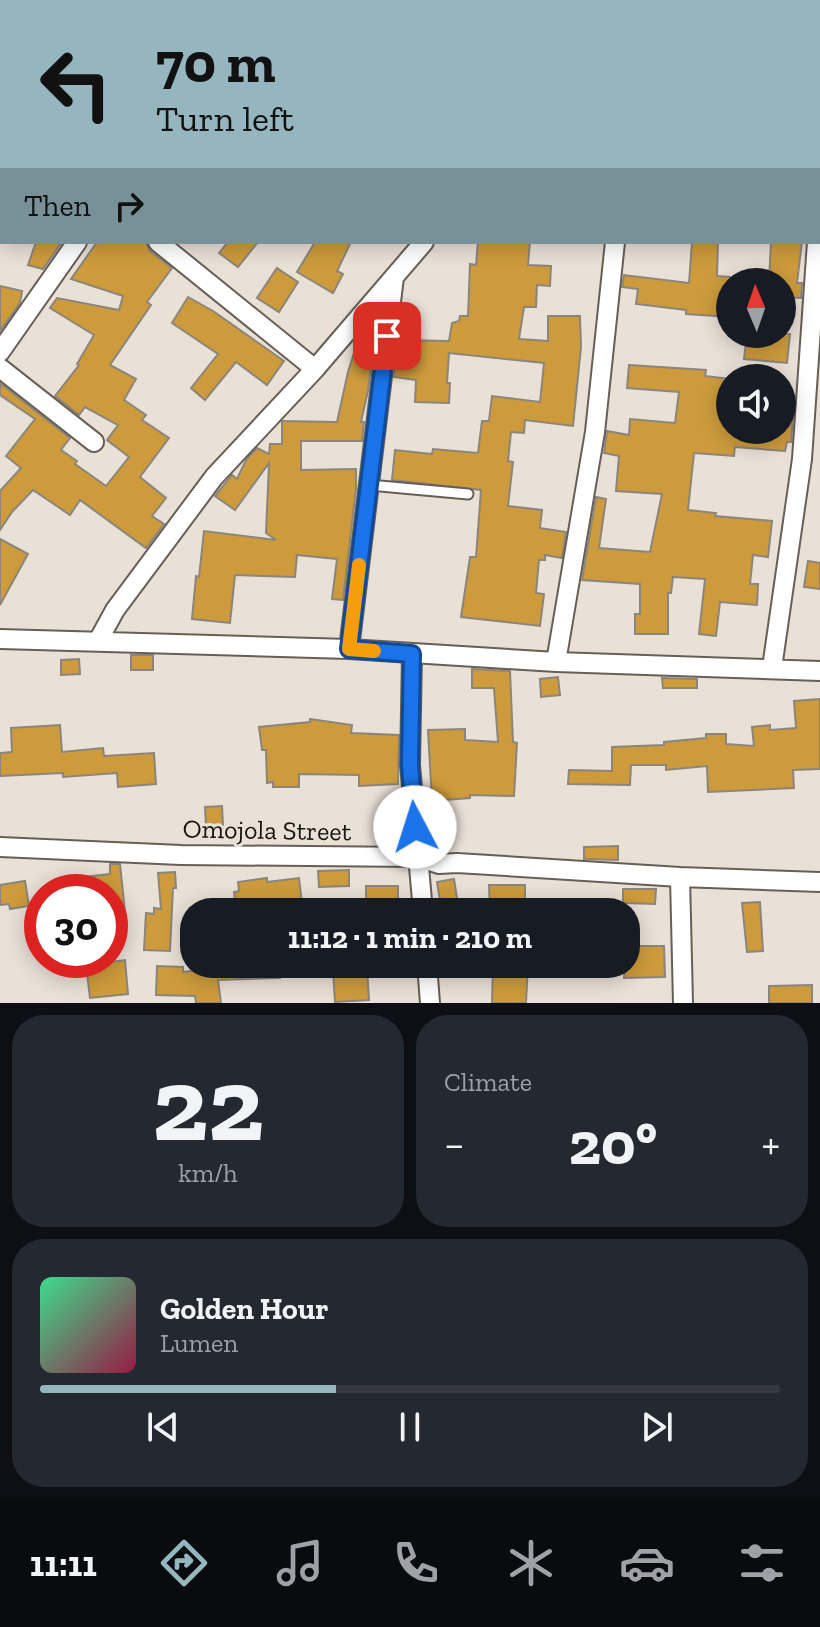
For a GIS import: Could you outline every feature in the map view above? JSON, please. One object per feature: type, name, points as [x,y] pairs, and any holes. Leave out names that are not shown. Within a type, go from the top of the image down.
[{"type":"street","points":[[0,352],[76,244]]},
{"type":"street","points":[[160,244],[315,369]]},
{"type":"street","points":[[98,641],[115,610],[214,477],[315,369],[422,244]]},
{"type":"street","points":[[556,662],[595,432],[615,244]]},
{"type":"street","points":[[772,668],[811,459],[818,244]]},
{"type":"street","points":[[349,649],[394,277]]},
{"type":"street","points":[[0,368],[94,442]]},
{"type":"street","points":[[0,639],[349,649],[556,662],[820,671]]},
{"type":"street","points":[[412,654],[410,765],[422,898]]},
{"type":"street","name":"Omojola Street","points":[[0,847],[181,855],[418,857],[439,864],[820,882]]},
{"type":"street","points":[[680,877],[683,1003]]},
{"type":"street","points":[[428,978],[430,1003]]},
{"type":"lane","points":[[369,485],[468,494]]},
{"type":"building","points":[[35,244],[61,244],[43,269],[28,265]]},
{"type":"building","points":[[96,244],[147,244],[150,251],[172,268],[147,302],[151,305],[110,365],[136,379],[124,400],[146,415],[142,420],[169,438],[140,477],[166,498],[152,516],[164,524],[146,548],[80,500],[70,515],[33,490],[0,530],[0,491],[21,468],[6,456],[35,419],[0,395],[0,383],[70,438],[61,450],[106,486],[129,457],[107,440],[118,425],[85,407],[79,415],[55,396],[79,365],[94,335],[50,308],[57,298],[119,310],[123,296],[71,279]]},
{"type":"building","points":[[226,244],[256,244],[238,267],[219,253]]},
{"type":"building","points":[[314,244],[350,244],[337,271],[343,274],[333,293],[297,272]]},
{"type":"building","points":[[478,244],[530,244],[528,265],[551,266],[550,286],[537,285],[536,307],[524,307],[519,339],[548,341],[548,316],[580,316],[581,347],[573,426],[525,420],[524,433],[511,432],[508,461],[513,462],[508,506],[542,510],[540,528],[566,532],[562,558],[545,555],[545,560],[539,560],[536,593],[544,594],[540,626],[461,617],[470,557],[476,557],[481,490],[392,480],[395,450],[432,454],[433,449],[478,453],[482,421],[489,421],[492,396],[540,402],[544,363],[449,353],[449,403],[415,402],[416,380],[394,377],[399,340],[449,341],[452,323],[459,321],[460,316],[468,316],[470,264],[476,265]]},
{"type":"building","points":[[692,244],[718,244],[716,316],[686,314],[686,310],[636,304],[638,289],[622,287],[624,275],[689,283]]},
{"type":"building","points":[[771,244],[802,244],[797,283],[802,283],[801,298],[796,298],[796,268],[770,268]]},
{"type":"building","points":[[277,268],[298,282],[279,312],[257,298]]},
{"type":"building","points":[[0,286],[22,291],[20,303],[0,331]]},
{"type":"building","points":[[188,297],[284,361],[267,385],[236,362],[205,400],[191,388],[218,354],[172,323]]},
{"type":"building","points":[[364,330],[375,333],[361,422],[364,422],[362,441],[301,441],[301,470],[356,469],[343,600],[332,599],[337,559],[297,555],[295,577],[235,575],[230,623],[192,619],[204,531],[276,540],[266,533],[269,463],[235,510],[215,496],[232,475],[237,479],[246,460],[257,448],[269,454],[270,444],[282,444],[282,421],[337,422],[348,372]]},
{"type":"building","points":[[745,348],[789,348],[787,363],[744,359]]},
{"type":"building","points":[[629,365],[706,370],[705,376],[716,377],[716,444],[787,444],[785,451],[735,447],[734,456],[694,453],[688,510],[716,513],[715,516],[772,521],[768,557],[753,555],[750,584],[758,584],[757,605],[720,602],[716,636],[699,634],[705,579],[673,577],[671,593],[668,593],[668,634],[635,634],[635,614],[640,614],[640,584],[582,580],[596,497],[606,499],[599,548],[650,552],[662,494],[616,491],[619,456],[604,453],[607,431],[629,435],[630,419],[675,423],[679,392],[627,388]]},
{"type":"building","points":[[0,539],[28,554],[0,605]]},
{"type":"building","points":[[808,561],[820,563],[820,589],[804,587]]},
{"type":"building","points":[[131,655],[153,655],[153,670],[131,670]]},
{"type":"building","points":[[79,659],[80,674],[61,675],[61,660]]},
{"type":"building","points":[[472,669],[510,671],[513,742],[517,743],[514,796],[470,795],[470,798],[432,801],[428,730],[465,729],[465,740],[498,742],[494,688],[472,688]]},
{"type":"building","points":[[558,677],[560,695],[541,697],[540,679]]},
{"type":"building","points":[[662,678],[697,679],[697,688],[663,688]]},
{"type":"building","points":[[820,699],[820,769],[793,770],[794,788],[708,792],[707,766],[666,770],[666,765],[631,765],[630,785],[568,784],[569,770],[612,771],[612,747],[664,745],[664,742],[706,738],[706,734],[726,734],[726,744],[754,746],[752,727],[770,725],[770,730],[796,728],[794,701]]},
{"type":"building","points":[[310,719],[352,725],[351,733],[399,735],[398,784],[359,786],[359,775],[299,774],[299,787],[273,787],[273,782],[267,783],[266,750],[262,750],[259,727],[310,722]]},
{"type":"building","points":[[60,725],[62,752],[103,748],[104,756],[154,753],[156,784],[118,787],[117,773],[63,777],[63,773],[0,776],[0,753],[12,752],[11,728]]},
{"type":"building","points":[[222,806],[223,825],[206,826],[205,807]]},
{"type":"building","points":[[443,806],[446,848],[432,849],[429,848],[426,807]]},
{"type":"building","points":[[618,846],[618,860],[584,859],[584,847]]},
{"type":"building","points":[[110,864],[120,864],[121,874],[110,874]]},
{"type":"building","points":[[349,870],[349,886],[319,887],[318,871]]},
{"type":"building","points":[[175,872],[170,951],[144,950],[146,913],[154,914],[154,908],[161,909],[158,873]]},
{"type":"building","points":[[299,878],[301,898],[235,898],[234,892],[239,891],[238,882]]},
{"type":"building","points":[[454,879],[457,898],[440,898],[437,882]]},
{"type":"building","points":[[24,881],[24,907],[10,909],[9,904],[0,905],[0,885]]},
{"type":"building","points":[[489,885],[525,885],[525,898],[489,898]]},
{"type":"building","points":[[366,886],[398,886],[398,898],[366,898]]},
{"type":"building","points":[[623,889],[656,889],[655,904],[640,904],[640,898],[623,898]]},
{"type":"building","points":[[760,902],[763,951],[747,952],[742,903]]},
{"type":"building","points":[[640,946],[664,946],[665,977],[640,978]]},
{"type":"building","points":[[157,966],[180,967],[180,978],[280,978],[218,980],[221,1003],[196,1003],[195,996],[156,995]]},
{"type":"building","points":[[88,978],[127,978],[128,994],[90,998]]},
{"type":"building","points":[[333,978],[368,978],[369,1000],[335,1002]]},
{"type":"building","points":[[493,978],[527,978],[526,1003],[492,1003]]},
{"type":"building","points":[[812,985],[812,1003],[769,1003],[769,986]]},
{"type":"slow traffic","points":[[359,565],[349,649],[374,651]]},
{"type":"route","points":[[387,336],[349,649],[412,654],[410,765],[415,827]]}]
